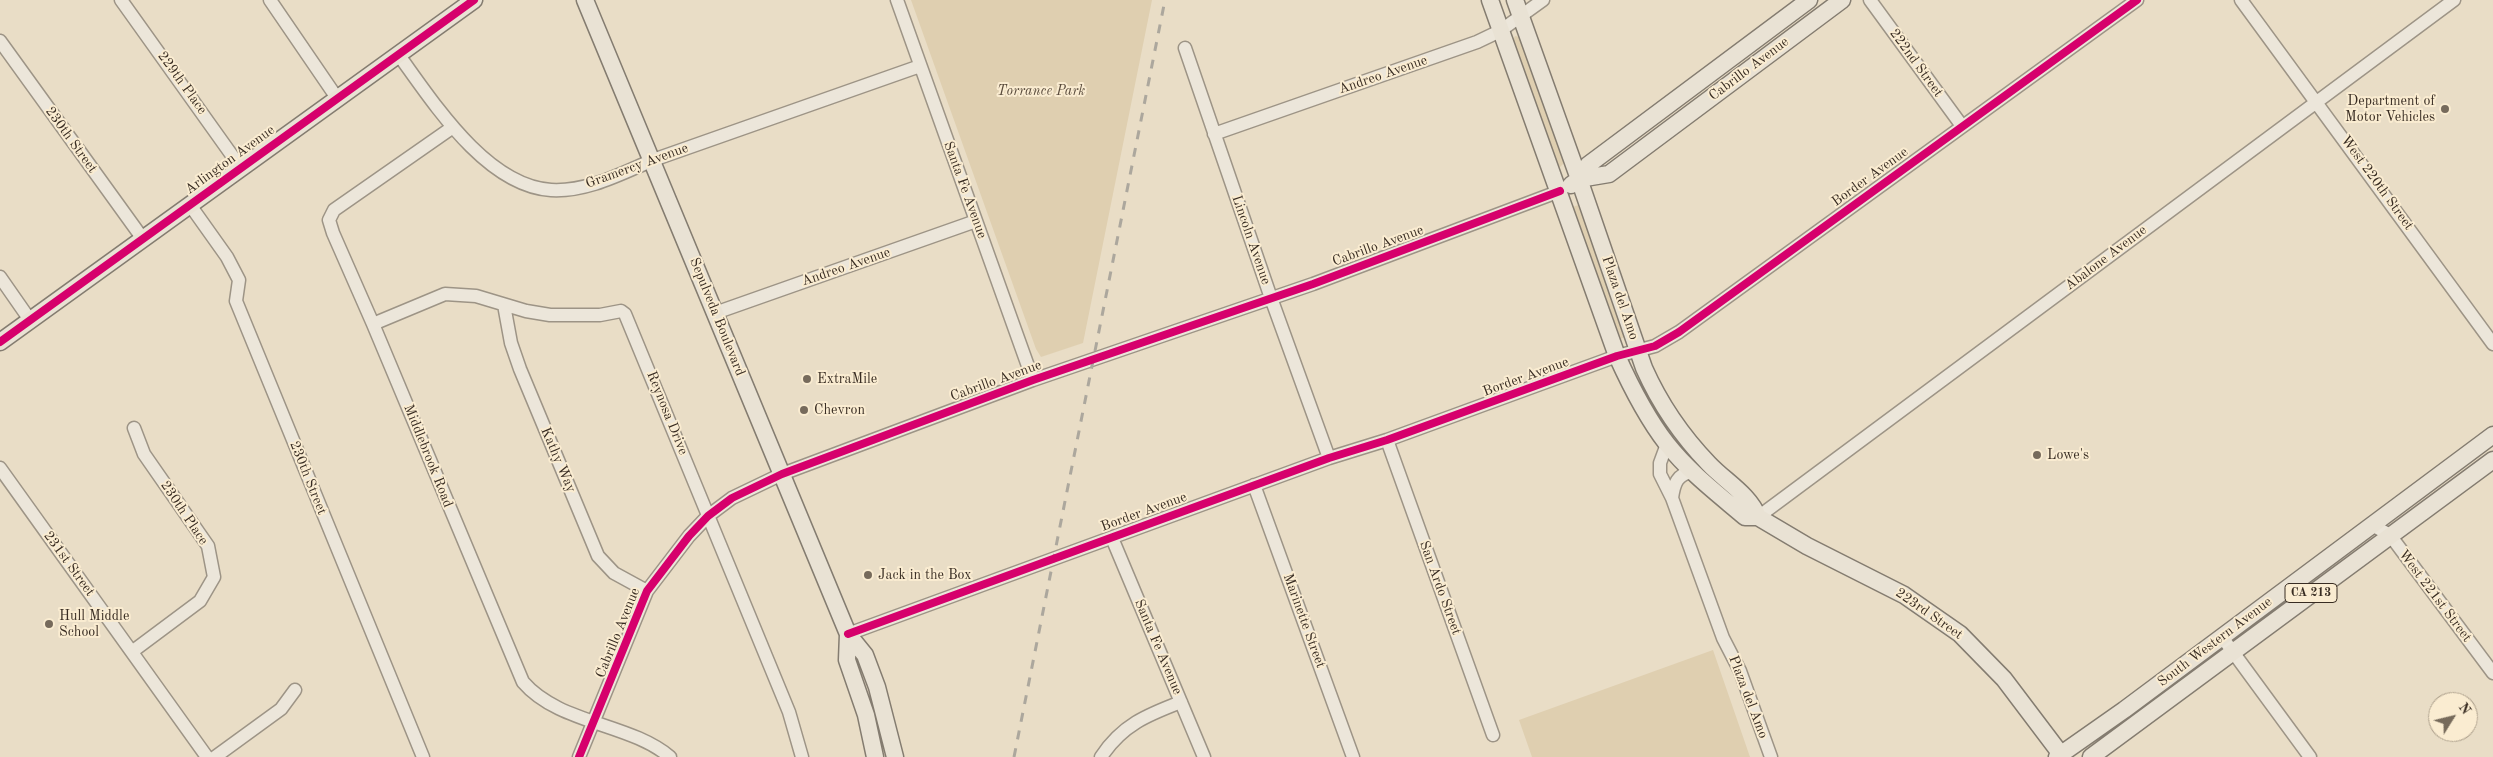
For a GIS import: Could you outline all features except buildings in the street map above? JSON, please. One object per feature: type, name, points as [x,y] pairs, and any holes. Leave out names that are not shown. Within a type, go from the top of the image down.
[{"type":"main road","name":"Arlington Avenue","points":[[0,342],[474,0]]},
{"type":"main road","name":"Sepulveda Boulevard","points":[[586,0],[848,634],[868,663],[877,688],[895,757]]},
{"type":"main road","name":"Plaza del Amo","points":[[1490,0],[1560,191],[1617,356],[1629,382],[1667,444],[1692,472],[1745,517],[1758,517],[1753,504],[1730,486],[1685,436],[1654,390],[1580,179],[1514,0]]},
{"type":"main road","name":"Cabrillo Avenue","points":[[1580,179],[1588,165],[1809,0]]},
{"type":"main road","name":"Cabrillo Avenue","points":[[1560,191],[1580,179],[1608,174],[1842,0]]},
{"type":"main road","name":"South Western Avenue","points":[[2060,756],[2493,435]]},
{"type":"main road","name":"South Western Avenue","points":[[2091,757],[2493,460]]},
{"type":"main road","name":"223rd Street","points":[[1758,517],[1807,546],[1904,595],[1960,634],[2004,679],[2060,756]]},
{"type":"main road","name":"Sepulveda Boulevard","points":[[848,634],[846,660],[866,716],[875,757]]},
{"type":"street","name":"229th Place","points":[[121,0],[241,168]]},
{"type":"street","points":[[270,0],[337,98]]},
{"type":"street","name":"Santa Fe Avenue","points":[[897,0],[1033,380]]},
{"type":"street","name":"Andreo Avenue","points":[[1214,134],[1477,42],[1500,31],[1543,0]]},
{"type":"street","name":"222nd Street","points":[[1870,0],[1962,126]]},
{"type":"street","name":"Border Avenue","points":[[848,634],[1329,458],[1387,440],[1617,356],[1655,346],[1679,332],[2137,0]]},
{"type":"street","name":"West 220th Street","points":[[2241,0],[2317,101],[2493,344]]},
{"type":"street","name":"Abalone Avenue","points":[[1758,517],[2454,0]]},
{"type":"street","name":"230th Street","points":[[0,41],[142,239]]},
{"type":"street","name":"Lincoln Avenue","points":[[1185,48],[1271,298],[1329,458]]},
{"type":"street","name":"Gramercy Avenue","points":[[398,54],[453,127],[501,171],[534,188],[552,190],[588,186],[653,160],[920,66]]},
{"type":"street","name":"Middlebrook Road","points":[[453,127],[330,215],[333,233],[523,682],[543,702],[650,744],[670,757]]},
{"type":"street","name":"Cabrillo Avenue","points":[[580,757],[647,591],[688,536],[708,516],[732,498],[782,474],[1033,380],[1271,298],[1560,191]]},
{"type":"street","name":"230th Street","points":[[190,205],[228,256],[239,280],[236,301],[423,757]]},
{"type":"street","name":"Andreo Avenue","points":[[715,313],[976,221]]},
{"type":"street","points":[[0,277],[30,320]]},
{"type":"street","name":"Reynosa Drive","points":[[373,324],[445,294],[476,296],[504,305],[550,315],[600,315],[621,310],[625,314],[788,712],[802,757]]},
{"type":"street","name":"Kathy Way","points":[[504,305],[511,343],[520,369],[598,556],[614,573],[647,591]]},
{"type":"street","name":"230th Place","points":[[133,651],[200,601],[214,577],[208,546],[144,454],[134,428]]},
{"type":"street","name":"San Ardo Street","points":[[1387,440],[1492,736]]},
{"type":"street","name":"Plaza del Amo","points":[[1667,444],[1660,463],[1660,474],[1672,498],[1723,638],[1738,665],[1771,757]]},
{"type":"street","name":"231st Street","points":[[0,468],[133,651],[207,757]]},
{"type":"street","points":[[1672,498],[1674,484],[1680,476],[1692,472]]},
{"type":"street","name":"Marinette Street","points":[[1254,485],[1353,757]]},
{"type":"street","name":"West 221st Street","points":[[2372,525],[2390,535],[2493,673]]},
{"type":"street","name":"Santa Fe Avenue","points":[[1112,538],[1204,757]]},
{"type":"street","points":[[2222,637],[2310,757]]},
{"type":"street","points":[[215,757],[282,709],[295,690]]},
{"type":"street","points":[[1101,757],[1118,735],[1132,724],[1181,702]]},
{"type":"green space","name":"Torrance Park","points":[[911,0],[1152,0],[1083,343],[1041,357],[1036,349]]},
{"type":"green space","points":[[1515,36],[1520,37],[1563,158],[1563,164],[1560,167],[1557,164],[1512,42]]},
{"type":"green space","points":[[1578,205],[1625,332],[1624,337],[1621,339],[1573,210],[1573,207]]},
{"type":"green space","points":[[1713,650],[1750,757],[1532,757],[1519,720]]},
{"type":"railway","points":[[1014,757],[1165,0]]},
{"type":"cycle path","points":[[0,342],[474,0]]},
{"type":"cycle path","points":[[848,634],[1329,458],[1387,440],[1617,356],[1655,346],[1679,332],[2137,0]]},
{"type":"cycle path","points":[[579,757],[647,591],[689,536],[708,516],[732,498],[782,474],[1033,380],[1313,284],[1560,191]]},
{"type":"place","name":"Department of Motor Vehicles","points":[[2445,109]]},
{"type":"place","name":"ExtraMile","points":[[807,379]]},
{"type":"place","name":"Chevron","points":[[804,410]]},
{"type":"place","name":"Lowe's","points":[[2037,455]]},
{"type":"place","name":"Jack in the Box","points":[[868,575]]},
{"type":"place","name":"Hull Middle School","points":[[49,624]]}]
